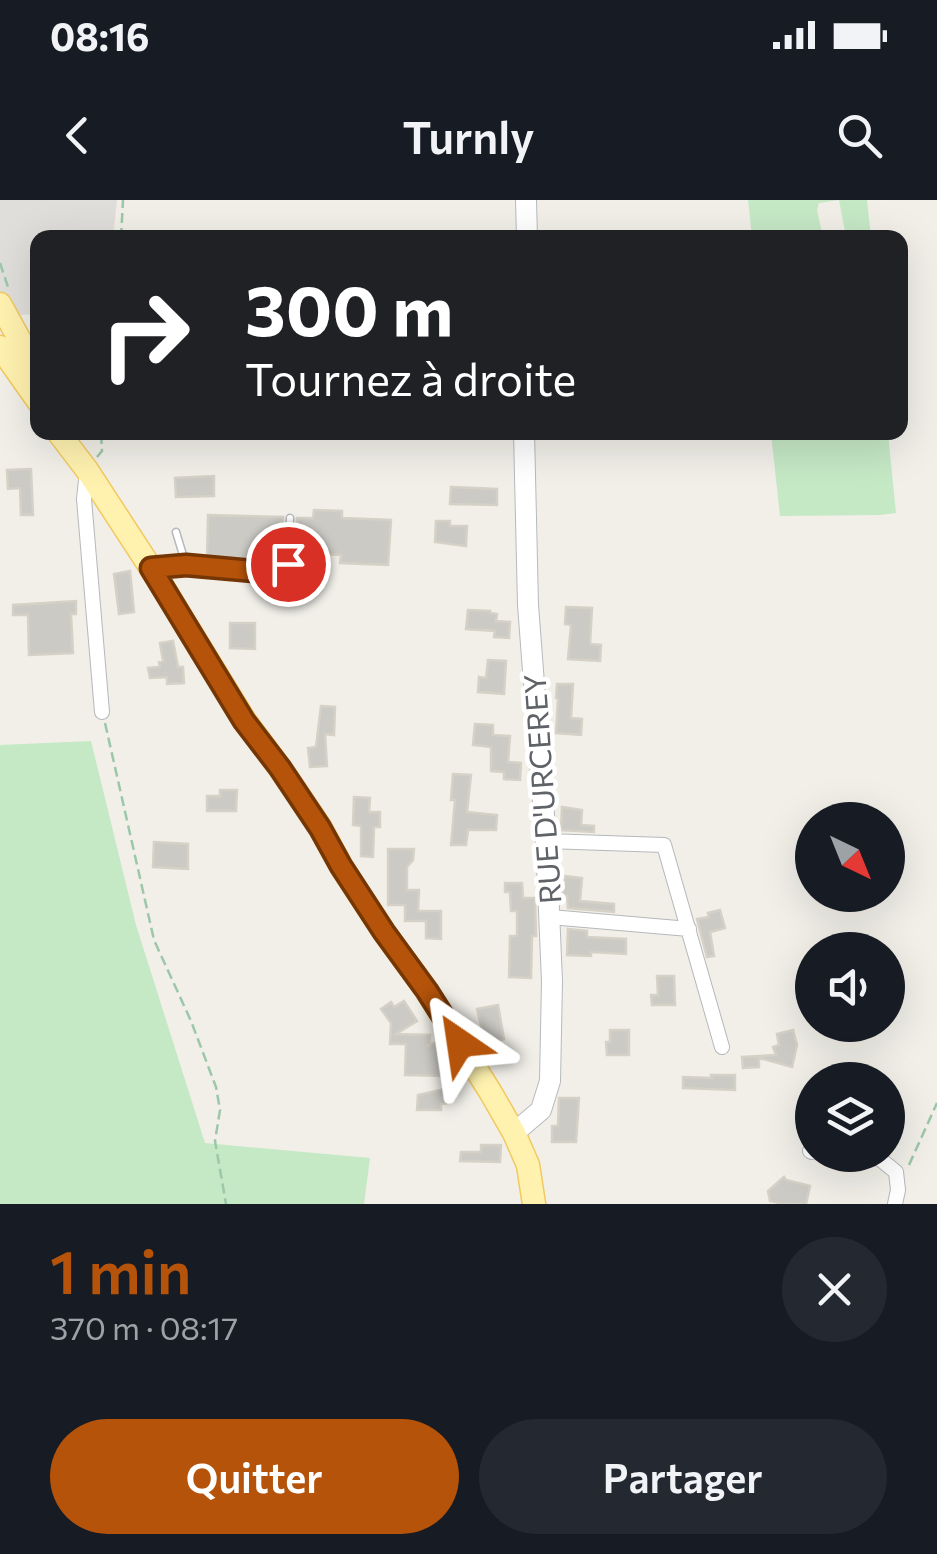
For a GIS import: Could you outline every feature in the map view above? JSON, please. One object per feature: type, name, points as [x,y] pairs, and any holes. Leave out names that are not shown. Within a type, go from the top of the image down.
[{"type":"main road","points":[[1,306],[23,372]]},
{"type":"main road","points":[[0,349],[23,372]]},
{"type":"main road","points":[[64,440],[151,568],[244,721],[280,768],[384,932],[427,991],[514,1133],[528,1165],[534,1204]]},
{"type":"main road","points":[[74,440],[87,470]]},
{"type":"street","points":[[526,200],[528,230]]},
{"type":"street","points":[[0,349],[5,333],[1,306]]},
{"type":"street","name":"RUE D'URCEREY","points":[[514,1133],[540,1110],[550,1080],[552,981],[528,605],[524,440]]},
{"type":"street","points":[[87,470],[84,499],[102,712]]},
{"type":"street","points":[[546,840],[664,845],[722,1047]]},
{"type":"street","points":[[550,917],[689,929]]},
{"type":"lane","points":[[151,568],[186,565],[281,572],[288,564],[290,518]]},
{"type":"lane","points":[[176,532],[186,565]]},
{"type":"path","points":[[121,230],[123,200]]},
{"type":"path","points":[[87,470],[102,452],[101,440]]},
{"type":"path","points":[[102,712],[154,940],[216,1087],[220,1110],[215,1140],[226,1204]]},
{"type":"path","points":[[896,1197],[937,1102]]},
{"type":"shaded area","points":[[0,200],[117,200],[114,230],[30,230],[30,314],[0,316]]},
{"type":"green space","points":[[748,200],[839,200],[819,203],[821,230],[751,230]]},
{"type":"green space","points":[[839,200],[867,200],[870,230],[845,230]]},
{"type":"green space","points":[[772,440],[889,440],[896,513],[780,516]]},
{"type":"green space","points":[[91,741],[136,925],[205,1143],[370,1158],[364,1204],[0,1204],[0,745]]},
{"type":"building","points":[[31,469],[33,515],[21,515],[20,488],[8,489],[7,470]]},
{"type":"building","points":[[214,476],[214,496],[176,497],[175,478]]},
{"type":"building","points":[[451,487],[497,489],[497,505],[450,504]]},
{"type":"building","points":[[314,510],[342,511],[342,518],[391,520],[388,565],[340,563],[341,555],[301,553],[300,559],[295,559],[297,518],[313,518]]},
{"type":"building","points":[[208,515],[283,517],[281,558],[275,558],[274,564],[207,560]]},
{"type":"building","points":[[436,521],[467,526],[466,546],[435,542]]},
{"type":"building","points":[[130,571],[134,612],[119,614],[114,574]]},
{"type":"building","points":[[76,601],[76,614],[71,614],[73,653],[29,655],[28,615],[13,615],[13,605]]},
{"type":"building","points":[[566,607],[592,608],[590,644],[601,645],[600,661],[568,659],[571,625],[565,624]]},
{"type":"building","points":[[468,610],[490,611],[497,614],[496,621],[510,622],[509,638],[494,637],[495,631],[466,629]]},
{"type":"building","points":[[230,623],[255,623],[255,649],[230,648]]},
{"type":"building","points":[[173,641],[178,667],[183,667],[184,683],[167,684],[167,677],[150,678],[148,668],[160,667],[159,662],[163,661],[160,643]]},
{"type":"building","points":[[488,660],[506,661],[504,694],[478,692],[479,677],[486,678]]},
{"type":"building","points":[[557,684],[573,684],[571,718],[582,719],[581,735],[556,733]]},
{"type":"building","points":[[321,706],[335,707],[334,735],[325,734],[327,766],[310,767],[308,748],[316,747]]},
{"type":"building","points":[[475,724],[493,725],[493,735],[510,736],[508,762],[521,763],[520,780],[504,779],[504,772],[491,771],[491,747],[473,745]]},
{"type":"building","points":[[453,774],[471,775],[467,812],[497,815],[496,830],[468,830],[466,845],[451,845]]},
{"type":"building","points":[[220,790],[237,790],[236,811],[207,811],[207,796],[220,796]]},
{"type":"building","points":[[354,797],[370,798],[369,812],[380,812],[380,827],[374,827],[373,857],[361,856],[361,826],[353,825]]},
{"type":"building","points":[[562,807],[582,810],[581,825],[594,826],[594,832],[561,830]]},
{"type":"building","points":[[154,842],[188,844],[188,869],[153,867]]},
{"type":"building","points":[[388,849],[414,849],[413,860],[407,867],[407,890],[419,890],[418,911],[441,911],[441,939],[426,938],[426,921],[405,921],[405,905],[388,905]]},
{"type":"building","points":[[565,876],[582,878],[580,901],[614,904],[614,912],[568,908],[567,896],[562,896]]},
{"type":"building","points":[[505,883],[522,883],[523,898],[535,898],[531,978],[509,977],[510,936],[517,936],[517,911],[511,911],[510,892],[505,892]]},
{"type":"building","points":[[720,910],[725,928],[710,932],[714,956],[707,957],[697,919]]},
{"type":"building","points":[[568,929],[587,931],[587,937],[626,939],[626,954],[567,955]]},
{"type":"building","points":[[657,976],[674,976],[675,1005],[652,1005],[651,995],[658,995]]},
{"type":"building","points":[[404,1001],[417,1021],[396,1034],[430,1035],[427,1046],[435,1043],[444,1076],[405,1075],[406,1044],[390,1044],[391,1023],[381,1009],[391,1002],[394,1007]]},
{"type":"building","points":[[498,1005],[504,1039],[494,1042],[492,1036],[484,1038],[477,1009]]},
{"type":"building","points":[[610,1030],[629,1030],[629,1055],[607,1055]]},
{"type":"building","points":[[793,1030],[797,1045],[792,1067],[759,1058],[759,1067],[743,1068],[742,1057],[776,1055],[773,1047],[779,1045],[777,1034]]},
{"type":"building","points":[[711,1075],[735,1075],[735,1090],[683,1088],[683,1077],[712,1078]]},
{"type":"building","points":[[449,1088],[450,1103],[441,1104],[441,1110],[417,1110],[418,1095]]},
{"type":"building","points":[[559,1098],[579,1098],[576,1142],[552,1142],[552,1126],[558,1126]]},
{"type":"building","points":[[481,1145],[501,1145],[500,1162],[460,1161],[461,1152],[481,1152]]},
{"type":"building","points":[[784,1177],[810,1186],[806,1204],[770,1201],[768,1191]]},
{"type":"route","points":[[288,564],[283,572],[276,573],[186,565],[151,568],[244,721],[280,768],[460,1043]]}]
